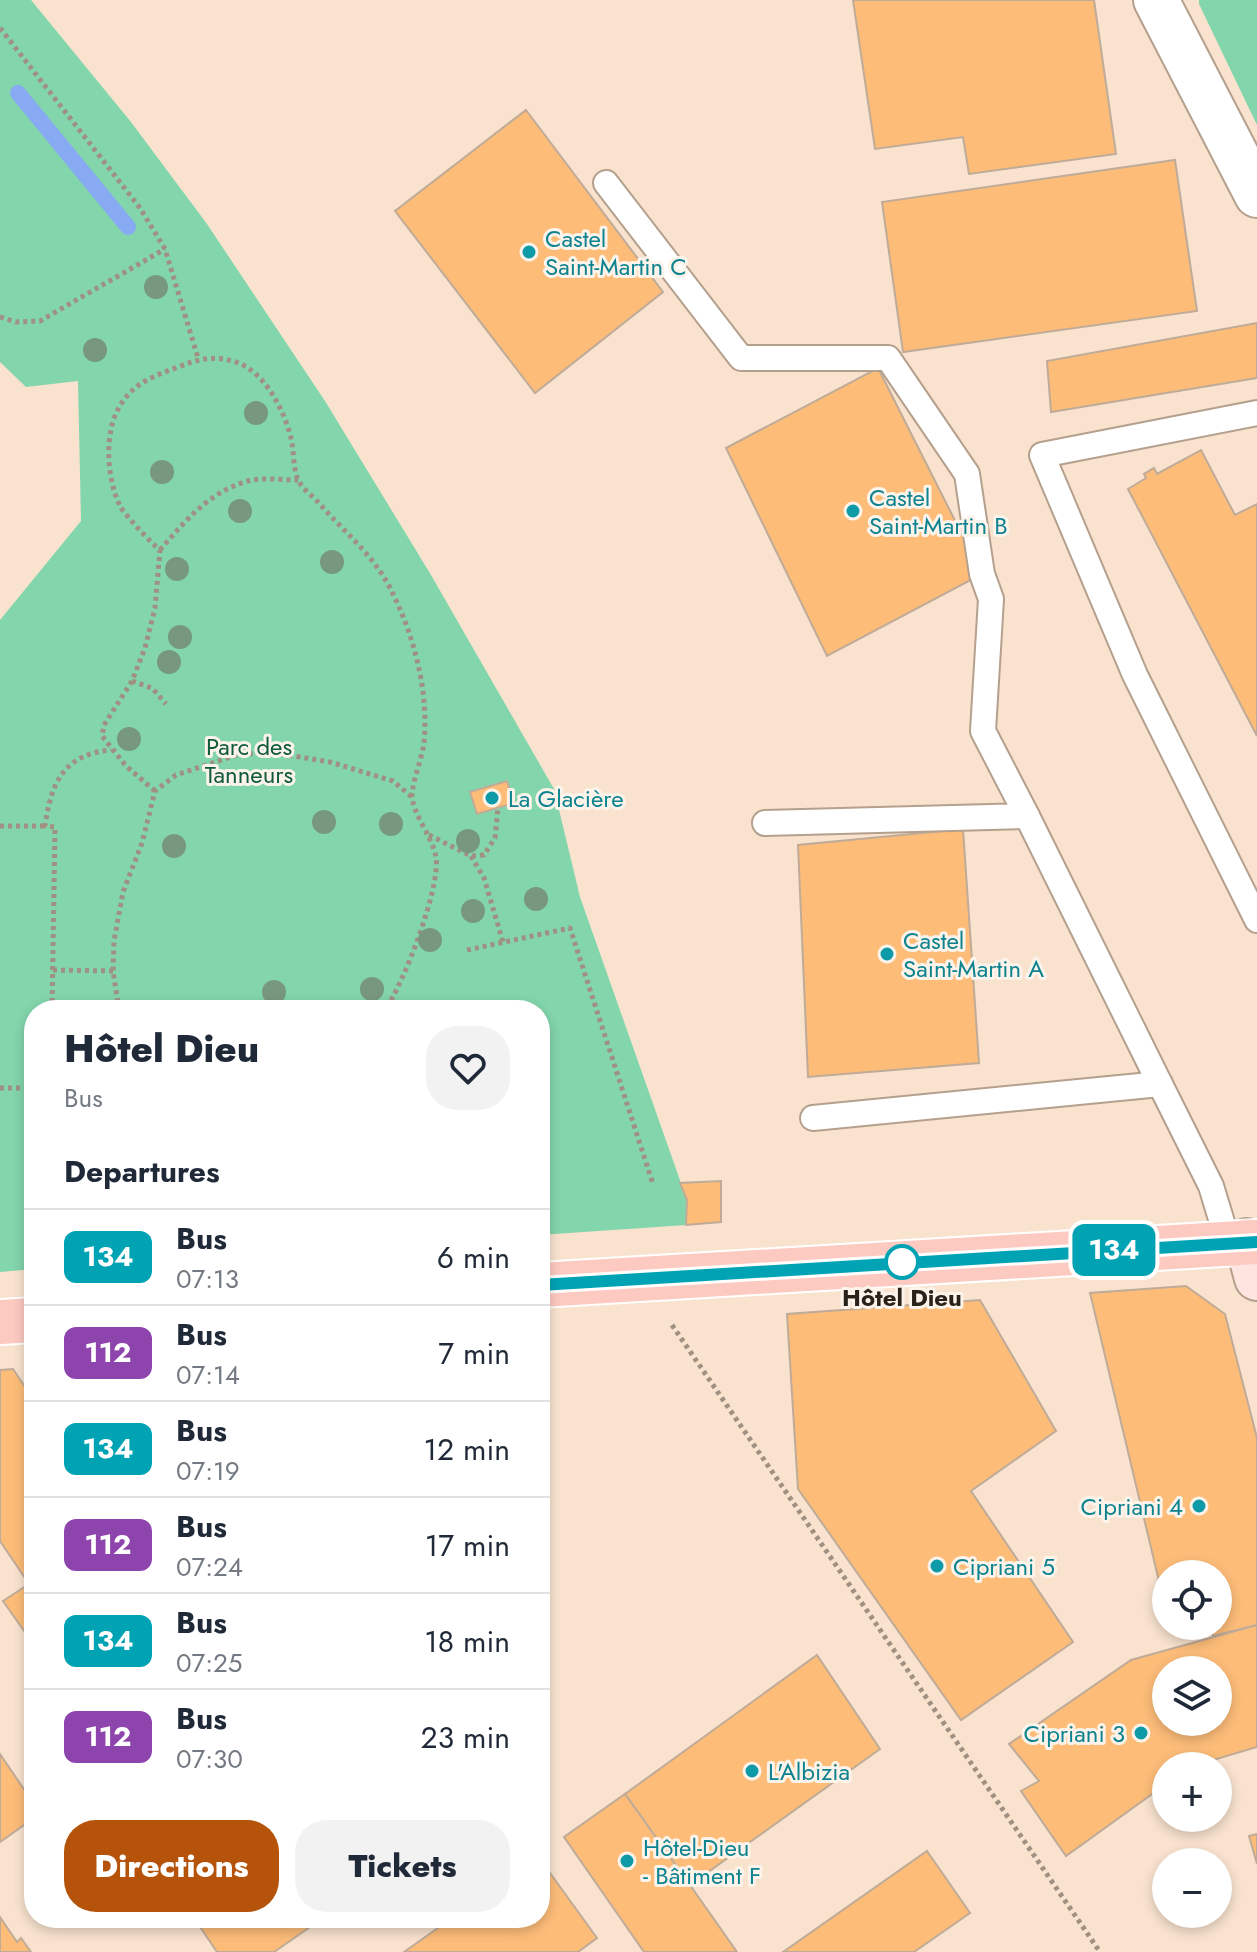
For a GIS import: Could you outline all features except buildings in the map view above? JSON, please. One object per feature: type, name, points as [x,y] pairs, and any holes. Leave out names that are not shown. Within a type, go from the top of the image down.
[{"type":"main road","points":[[550,1284],[1247,1251]]},
{"type":"main road","points":[[0,1322],[24,1321]]},
{"type":"street","points":[[1156,0],[1257,195]]},
{"type":"lane","points":[[606,183],[741,358],[888,358],[967,474],[982,574],[991,599],[983,731],[1211,1186],[1247,1251]]},
{"type":"lane","points":[[1257,413],[1042,455],[1135,675],[1257,920]]},
{"type":"lane","points":[[765,823],[1027,816]]},
{"type":"lane","points":[[813,1118],[1160,1084]]},
{"type":"path","points":[[0,28],[140,208],[165,249],[198,358]]},
{"type":"path","points":[[0,317],[16,322],[40,321],[165,249]]},
{"type":"path","points":[[160,550],[150,543],[121,509],[114,490],[109,449],[112,429],[122,402],[138,385],[154,375],[198,358],[235,362],[260,378],[282,412],[291,437],[298,480],[374,561],[391,589],[409,633],[424,708],[424,742],[412,797]]},
{"type":"path","points":[[155,791],[111,750],[102,736],[104,725],[132,681],[145,648],[155,608],[160,550],[192,513],[217,494],[250,481],[298,480]]},
{"type":"path","points":[[132,681],[152,688],[166,704]]},
{"type":"path","points":[[45,826],[50,794],[68,767],[89,752],[111,750]]},
{"type":"path","points":[[117,1000],[113,971],[114,941],[123,892],[142,843],[155,791],[176,775],[204,764],[240,754],[276,753],[330,762],[393,781],[412,797],[436,857],[435,886],[402,978],[390,1000]]},
{"type":"path","points":[[428,835],[471,856],[484,855],[495,838],[498,808]]},
{"type":"path","points":[[0,826],[55,827],[52,1000]]},
{"type":"path","points":[[471,856],[484,878],[503,942]]},
{"type":"path","points":[[467,950],[570,928],[653,1184]]},
{"type":"path","points":[[53,970],[113,971]]},
{"type":"path","points":[[0,1088],[24,1088]]},
{"type":"path","points":[[640,1278],[1100,1952]]},
{"type":"green space","name":"Parc des Tanneurs","points":[[0,0],[31,0],[131,122],[207,224],[325,401],[431,575],[554,789],[580,897],[687,1200],[686,1225],[550,1234],[550,1000],[24,1000],[24,1270],[0,1272],[0,620],[81,521],[78,381],[26,387],[0,362]]},
{"type":"green space","points":[[1199,0],[1257,0],[1257,125],[1199,4]]},
{"type":"waterway","points":[[18,93],[128,227]]},
{"type":"bus line","name":"134","points":[[550,1284],[1257,1242]]},
{"type":"place","name":"Castel Saint-Martin C","points":[[529,252]]},
{"type":"place","name":"Castel Saint-Martin B","points":[[853,511]]},
{"type":"place","name":"La Glacière","points":[[492,798]]},
{"type":"place","name":"Castel Saint-Martin A","points":[[887,954]]},
{"type":"place","name":"Hôtel Dieu","points":[[902,1262]]},
{"type":"place","name":"Cipriani 4","points":[[1199,1506]]},
{"type":"place","name":"Cipriani 5","points":[[937,1566]]},
{"type":"place","name":"Cipriani 3","points":[[1141,1733]]},
{"type":"place","name":"L'Albizia","points":[[752,1771]]},
{"type":"place","name":"Hôtel-Dieu - Bâtiment F","points":[[627,1861]]}]
